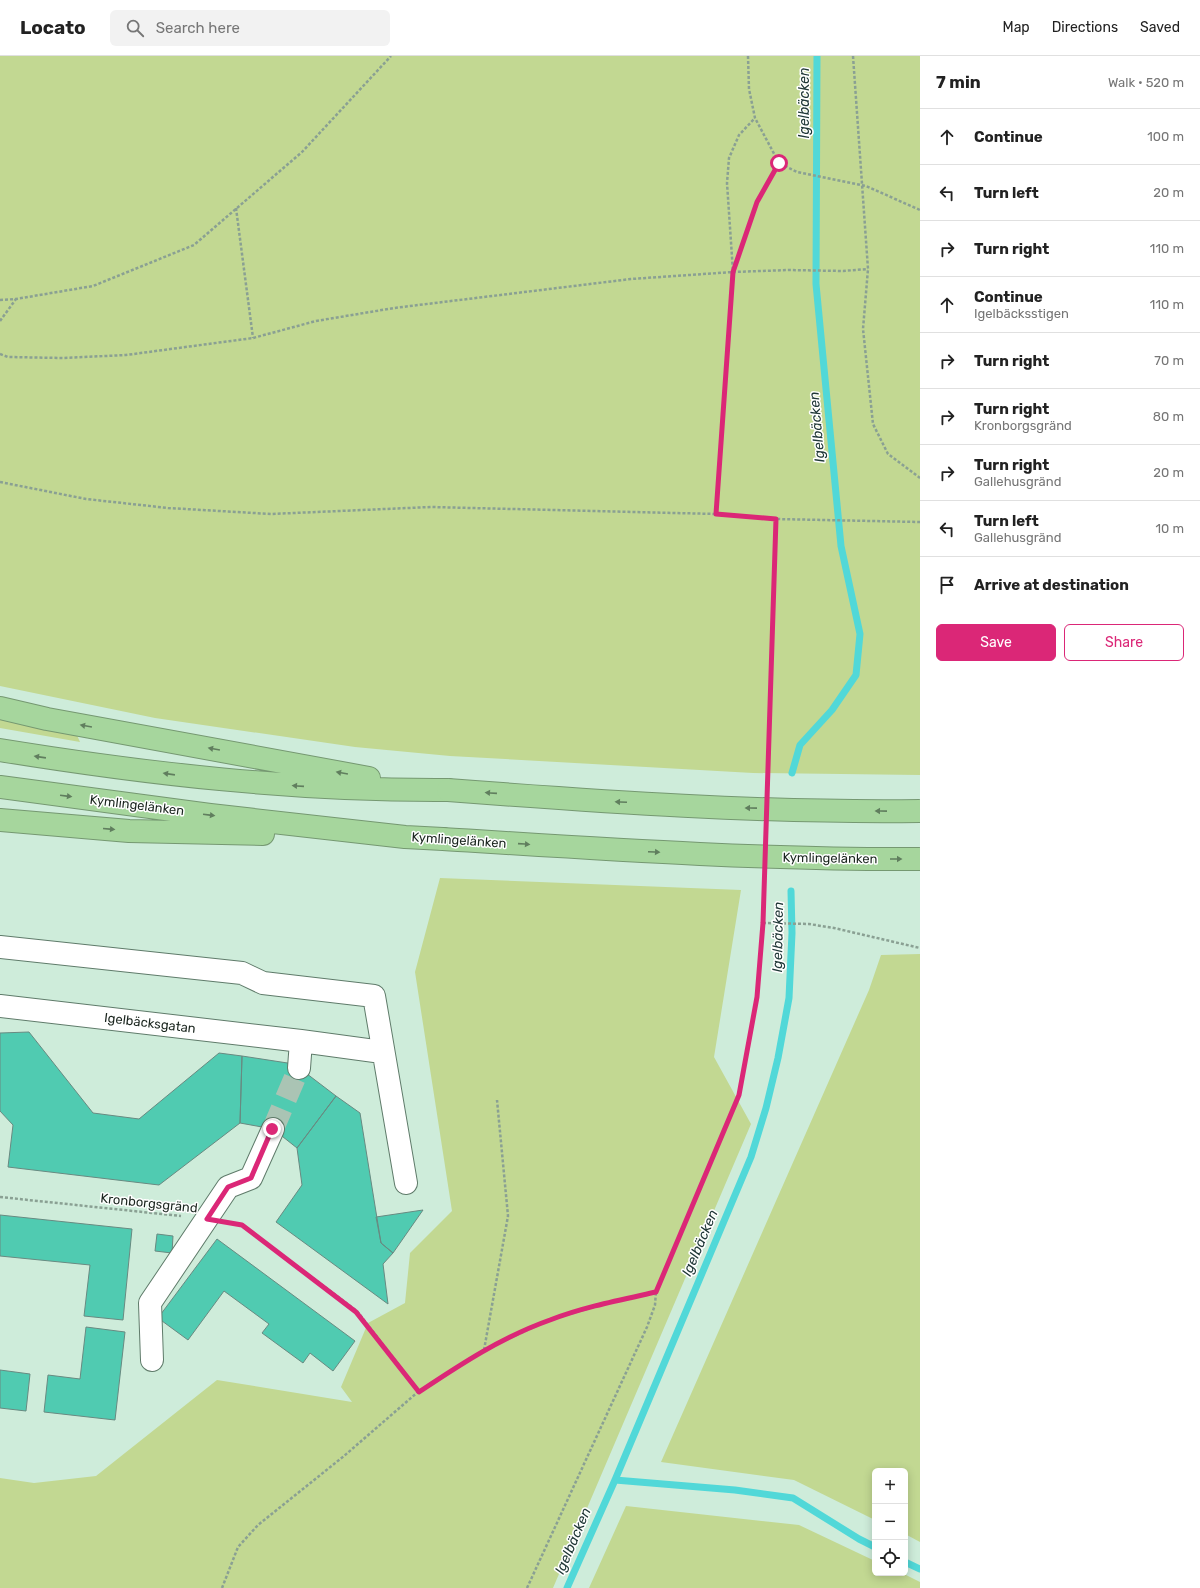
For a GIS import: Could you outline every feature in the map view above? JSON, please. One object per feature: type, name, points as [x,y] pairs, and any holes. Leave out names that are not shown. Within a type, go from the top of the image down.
[{"type":"highway","points":[[0,708],[47,719],[441,790]]},
{"type":"highway","points":[[0,750],[215,780],[320,788],[441,790],[615,802],[744,808],[920,811]]},
{"type":"highway","name":"Kymlingelänken","points":[[0,787],[210,815],[405,837],[607,850],[744,856],[920,859]]},
{"type":"highway","points":[[0,820],[129,831],[405,837]]},
{"type":"street","points":[[0,947],[242,973],[263,983],[374,996],[382,1052],[406,1183]]},
{"type":"street","name":"Igelbäcksgatan","points":[[0,1006],[301,1041],[382,1052]]},
{"type":"street","points":[[299,1068],[301,1041]]},
{"type":"street","points":[[152,1360],[150,1303],[228,1187],[251,1178],[272,1129]]},
{"type":"path","points":[[0,300],[16,299],[93,286],[194,244],[302,152],[391,56]]},
{"type":"path","points":[[748,56],[749,89],[755,118],[779,163],[797,172],[862,186],[920,210]]},
{"type":"path","points":[[853,56],[868,269],[863,329],[873,424],[888,454],[920,478]]},
{"type":"path","points":[[716,514],[733,272],[727,182],[729,158],[739,135],[755,118]]},
{"type":"path","points":[[733,272],[757,202],[779,163]]},
{"type":"path","points":[[236,208],[253,338]]},
{"type":"path","points":[[0,354],[8,357],[55,358],[126,355],[253,338],[316,321],[394,308],[630,279],[733,272],[789,270],[843,271],[868,269]]},
{"type":"path","points":[[0,321],[16,299]]},
{"type":"path","points":[[0,482],[86,499],[168,508],[272,514],[431,507],[716,514],[776,519],[920,522]]},
{"type":"path","points":[[768,788],[776,519]]},
{"type":"path","points":[[527,1588],[647,1327],[655,1305],[656,1292],[739,1095],[757,997],[765,876]]},
{"type":"path","points":[[763,923],[808,924],[834,928],[920,948]]},
{"type":"path","points":[[484,1350],[508,1216],[497,1100]]},
{"type":"path","name":"Kronborgsgränd","points":[[0,1197],[207,1219],[242,1225],[356,1312],[419,1392]]},
{"type":"path","points":[[222,1588],[238,1547],[258,1525],[344,1456],[419,1392],[484,1350],[549,1320],[590,1308],[656,1292]]},
{"type":"green space","points":[[0,56],[920,56],[920,775],[753,773],[450,756],[355,747],[155,718],[0,686]]},
{"type":"green space","points":[[0,716],[76,733],[80,742],[0,728]]},
{"type":"green space","points":[[440,878],[741,890],[714,1057],[751,1124],[553,1588],[0,1588],[0,1478],[34,1483],[96,1476],[217,1380],[352,1402],[341,1387],[368,1323],[405,1303],[410,1253],[452,1211],[415,972]]},
{"type":"green space","points":[[920,954],[920,1542],[908,1536],[908,1468],[872,1468],[872,1519],[794,1480],[661,1462],[869,990],[881,955]]},
{"type":"green space","points":[[626,1506],[799,1525],[872,1560],[872,1576],[908,1576],[920,1582],[920,1588],[589,1588]]},
{"type":"building","points":[[29,1032],[93,1113],[139,1119],[219,1053],[242,1056],[240,1123],[159,1185],[8,1167],[13,1125],[0,1111],[0,1033]]},
{"type":"building","points":[[242,1056],[294,1064],[336,1096],[297,1148],[273,1129],[240,1123]]},
{"type":"building","points":[[336,1096],[360,1113],[381,1243],[393,1253],[383,1264],[388,1304],[276,1222],[302,1185],[297,1148]]},
{"type":"building","points":[[423,1210],[393,1253],[381,1243],[376,1217]]},
{"type":"building","points":[[0,1215],[132,1229],[123,1320],[84,1316],[90,1265],[0,1256]]},
{"type":"building","points":[[157,1234],[173,1236],[172,1253],[155,1251]]},
{"type":"building","points":[[217,1239],[355,1341],[333,1371],[310,1353],[303,1363],[262,1333],[269,1324],[224,1291],[188,1340],[158,1318]]},
{"type":"building","points":[[86,1327],[125,1332],[115,1420],[44,1412],[48,1375],[80,1379]]},
{"type":"building","points":[[0,1370],[30,1374],[26,1411],[0,1408]]},
{"type":"waterway","name":"Igelbäcken","points":[[792,773],[800,745],[832,710],[856,675],[860,634],[841,546],[816,284],[817,56]]},
{"type":"waterway","name":"Igelbäcken","points":[[567,1588],[615,1480],[751,1157],[766,1108],[778,1058],[789,998],[792,933],[791,891]]},
{"type":"waterway","points":[[615,1480],[735,1490],[793,1498],[872,1546]]},
{"type":"waterway","points":[[908,1563],[920,1569]]},
{"type":"tunnel","points":[[273,1129],[299,1068]]},
{"type":"route","points":[[272,1129],[251,1178],[228,1187],[207,1219],[242,1225],[356,1312],[419,1392],[484,1350],[549,1320],[590,1308],[656,1292],[739,1095],[757,997],[763,923],[776,519],[716,514],[733,272],[757,202],[779,163]]}]
